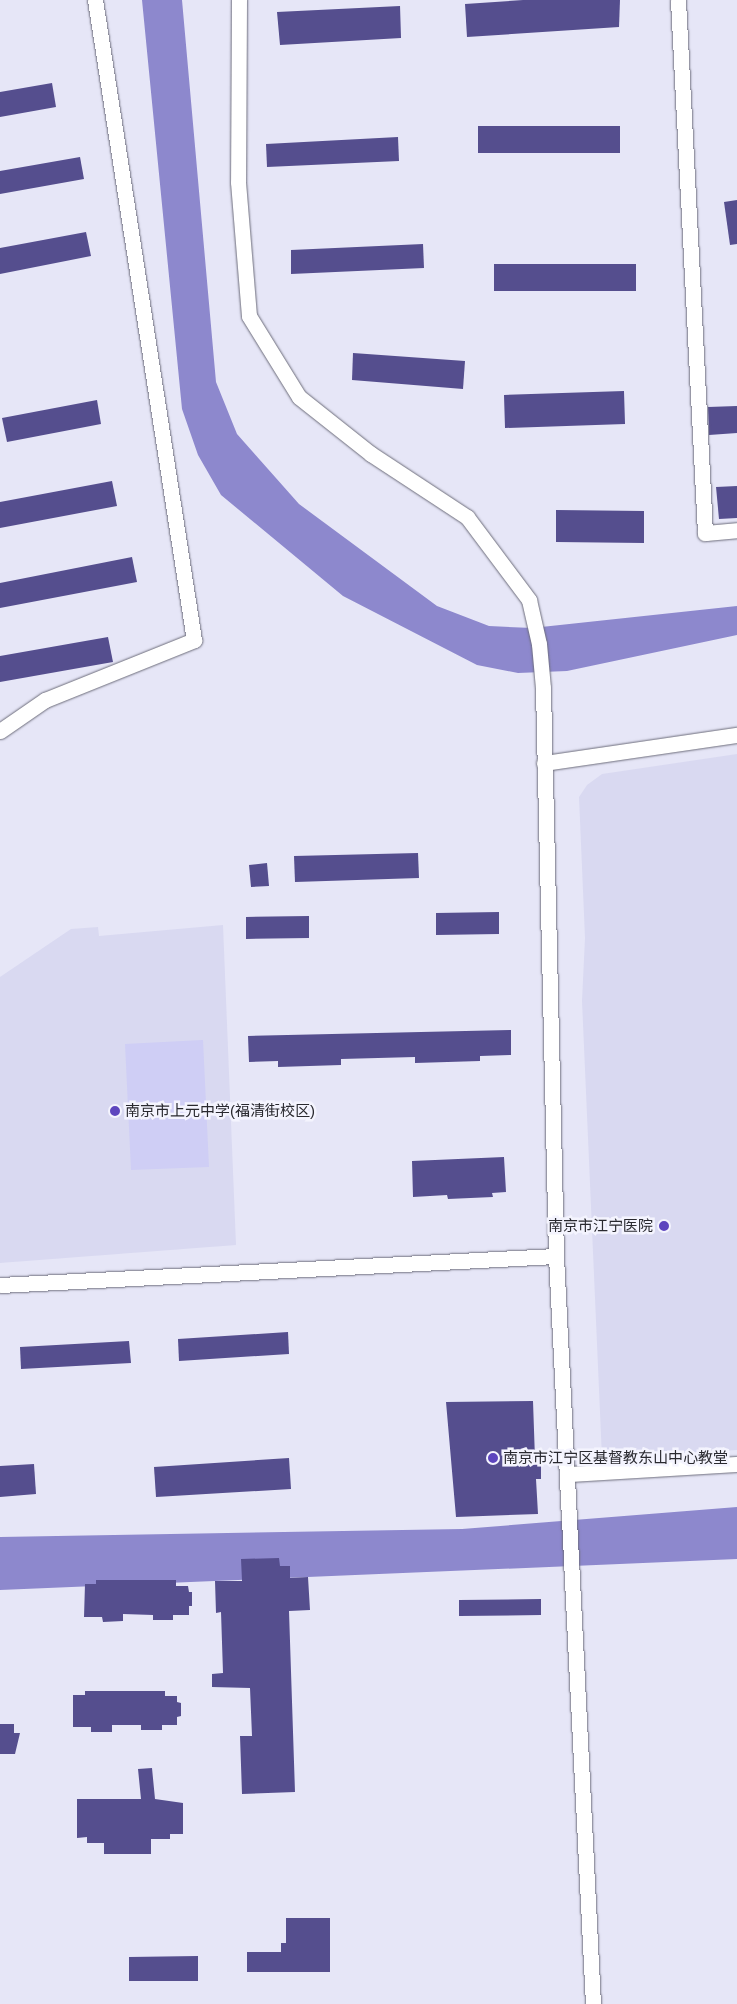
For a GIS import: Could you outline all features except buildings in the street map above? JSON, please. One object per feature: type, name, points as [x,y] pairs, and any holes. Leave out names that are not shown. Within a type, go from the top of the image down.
[{"type":"street","points":[[0,731],[45,700],[194,640],[96,0]]},
{"type":"street","points":[[239,0],[238,182],[249,316],[299,397],[371,454],[467,516],[529,600],[539,644],[543,688],[556,1256],[569,1474],[593,2004]]},
{"type":"street","points":[[678,0],[705,533],[737,530]]},
{"type":"street","points":[[544,763],[737,735]]},
{"type":"street","points":[[0,1285],[556,1256]]},
{"type":"street","points":[[569,1474],[737,1464]]},
{"type":"shaded area","points":[[142,0],[182,0],[216,382],[237,434],[299,504],[437,606],[489,626],[532,628],[737,606],[737,635],[567,671],[518,673],[477,665],[343,596],[221,495],[198,455],[182,409]]},
{"type":"shaded area","name":"南京市江宁医院","points":[[737,754],[737,1450],[602,1458],[582,1001],[585,938],[579,797],[587,785],[602,774]]},
{"type":"shaded area","name":"南京市上元中学(福清街校区)","points":[[223,925],[236,1245],[0,1263],[0,977],[71,929],[98,927],[99,936]]},
{"type":"shaded area","points":[[203,1040],[209,1167],[131,1170],[125,1044]]},
{"type":"shaded area","points":[[737,1507],[737,1559],[0,1590],[0,1537],[462,1529]]},
{"type":"place","name":"南京市上元中学(福清街校区)","points":[[115,1111]]},
{"type":"place","name":"南京市江宁医院","points":[[664,1226]]},
{"type":"place","name":"南京市江宁区基督教东山中心教堂","points":[[493,1458]]}]
